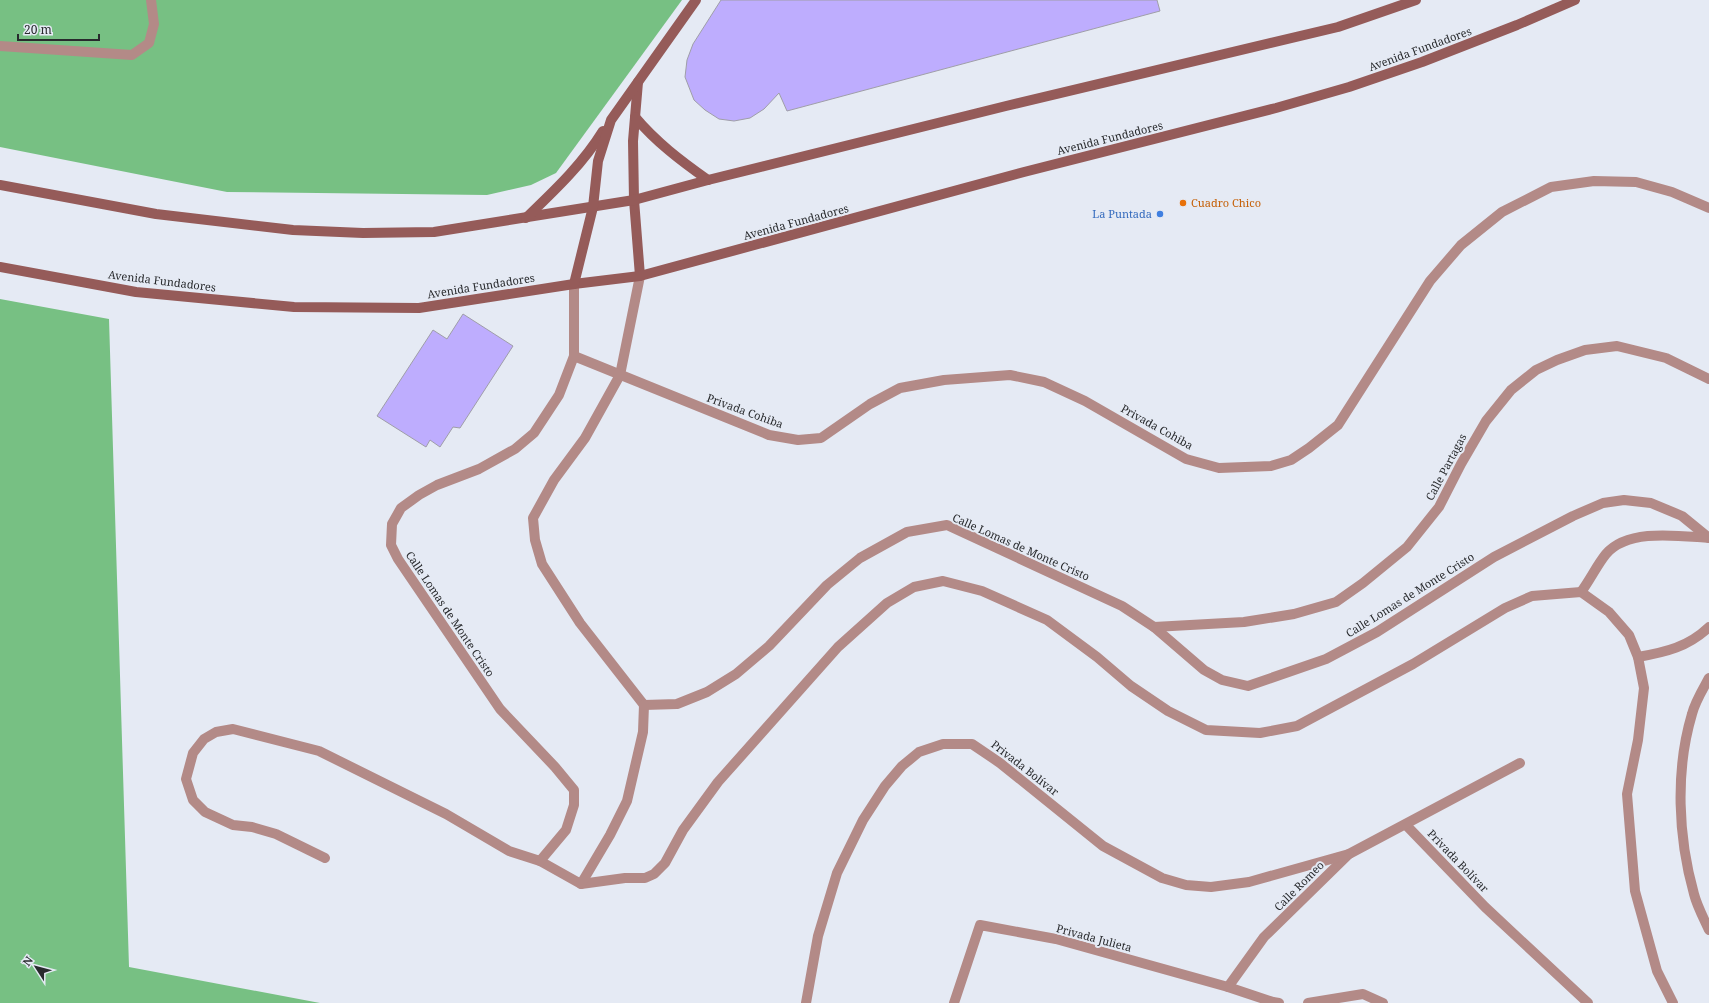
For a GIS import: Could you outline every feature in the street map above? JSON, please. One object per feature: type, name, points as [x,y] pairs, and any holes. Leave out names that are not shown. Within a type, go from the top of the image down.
[{"type":"main road","points":[[526,218],[554,192],[589,154],[611,120],[696,0]]},
{"type":"main road","points":[[0,185],[156,214],[293,230],[434,232],[634,200],[708,180],[1006,106],[1338,27],[1416,0]]},
{"type":"main road","name":"Avenida Fundadores","points":[[0,267],[136,292],[294,307],[419,308],[574,284],[640,276],[1024,172],[1276,108],[1341,89],[1422,62],[1517,25],[1575,0]]},
{"type":"main road","points":[[638,82],[633,141],[634,200],[640,276]]},
{"type":"main road","points":[[635,117],[656,140],[672,154],[708,180]]},
{"type":"main road","points":[[574,284],[592,207],[598,161],[611,120]]},
{"type":"street","points":[[0,46],[132,54],[148,43],[154,24],[151,0]]},
{"type":"street","name":"Privada Cohiba","points":[[574,356],[769,435],[798,440],[821,438],[870,404],[900,388],[944,380],[1010,375],[1044,382],[1084,401],[1186,459],[1219,468],[1271,466],[1291,460],[1338,425],[1430,281],[1461,245],[1502,212],[1551,187],[1594,181],[1636,182],[1672,192],[1709,208]]},
{"type":"street","points":[[581,884],[628,801],[643,732],[644,705],[580,623],[542,564],[535,540],[533,518],[554,480],[585,438],[620,375],[640,276]]},
{"type":"street","name":"Calle Lomas de Monte Cristo","points":[[540,861],[566,830],[574,805],[574,790],[556,767],[500,709],[398,559],[391,545],[392,524],[401,508],[419,495],[437,485],[479,469],[516,449],[534,433],[559,395],[574,356],[574,284]]},
{"type":"street","name":"Calle Partagas","points":[[1154,627],[1251,621],[1294,614],[1336,602],[1363,583],[1407,547],[1439,508],[1460,464],[1486,421],[1511,390],[1536,370],[1557,360],[1585,350],[1617,346],[1666,358],[1709,379]]},
{"type":"street","name":"Calle Lomas de Monte Cristo","points":[[644,705],[677,704],[707,692],[736,674],[769,646],[827,585],[860,558],[907,532],[947,525],[1122,606],[1154,627],[1204,670],[1222,680],[1248,686],[1326,659],[1378,632],[1494,557],[1573,516],[1603,503],[1624,500],[1651,503],[1682,516],[1709,538]]},
{"type":"street","points":[[1581,592],[1607,553],[1616,546],[1634,538],[1654,535],[1671,535],[1709,538]]},
{"type":"street","points":[[324,858],[276,834],[252,827],[233,825],[205,812],[193,800],[186,779],[193,753],[204,739],[216,732],[233,730],[319,751],[446,814],[509,851],[540,861],[581,884],[625,878],[645,878],[654,874],[665,863],[683,830],[718,782],[838,647],[887,603],[914,586],[943,581],[982,591],[1047,620],[1097,656],[1131,686],[1168,711],[1206,730],[1260,733],[1297,726],[1413,664],[1476,624],[1532,596],[1581,592],[1610,612],[1629,635],[1638,657],[1644,688],[1638,740],[1627,794],[1635,891],[1657,970],[1673,1003]]},
{"type":"street","points":[[1638,657],[1659,653],[1686,644],[1698,637],[1709,627]]},
{"type":"street","points":[[1709,678],[1692,712],[1685,743],[1681,776],[1681,802],[1684,847],[1694,895],[1709,930]]},
{"type":"street","name":"Privada Bolívar","points":[[806,1003],[818,936],[837,873],[863,820],[884,786],[902,766],[919,752],[943,744],[972,744],[1000,763],[1104,846],[1162,878],[1186,885],[1211,887],[1249,882],[1349,854]]},
{"type":"street","name":"Privada Bolívar","points":[[1520,763],[1406,825],[1485,907],[1588,1003]]},
{"type":"street","name":"Calle Romeo","points":[[1228,986],[1264,937],[1349,854],[1406,825]]},
{"type":"street","name":"Privada Julieta","points":[[954,1003],[980,925],[1056,939],[1228,986],[1279,1003]]},
{"type":"street","points":[[1308,1003],[1363,994],[1383,1003]]},
{"type":"green space","points":[[0,0],[682,0],[556,173],[531,185],[487,195],[227,192],[0,147]]},
{"type":"green space","points":[[0,299],[109,319],[129,967],[320,1003],[0,1003]]},
{"type":"building","points":[[721,0],[1157,0],[1160,11],[787,111],[779,93],[764,109],[750,118],[734,121],[719,119],[705,110],[694,100],[685,77],[687,60],[693,44]]},
{"type":"building","points":[[463,314],[513,346],[460,428],[453,427],[440,447],[430,440],[426,447],[377,416],[433,330],[447,339]]},
{"type":"place","name":"Cuadro Chico","points":[[1183,203]]},
{"type":"place","name":"La Puntada","points":[[1160,214]]}]
